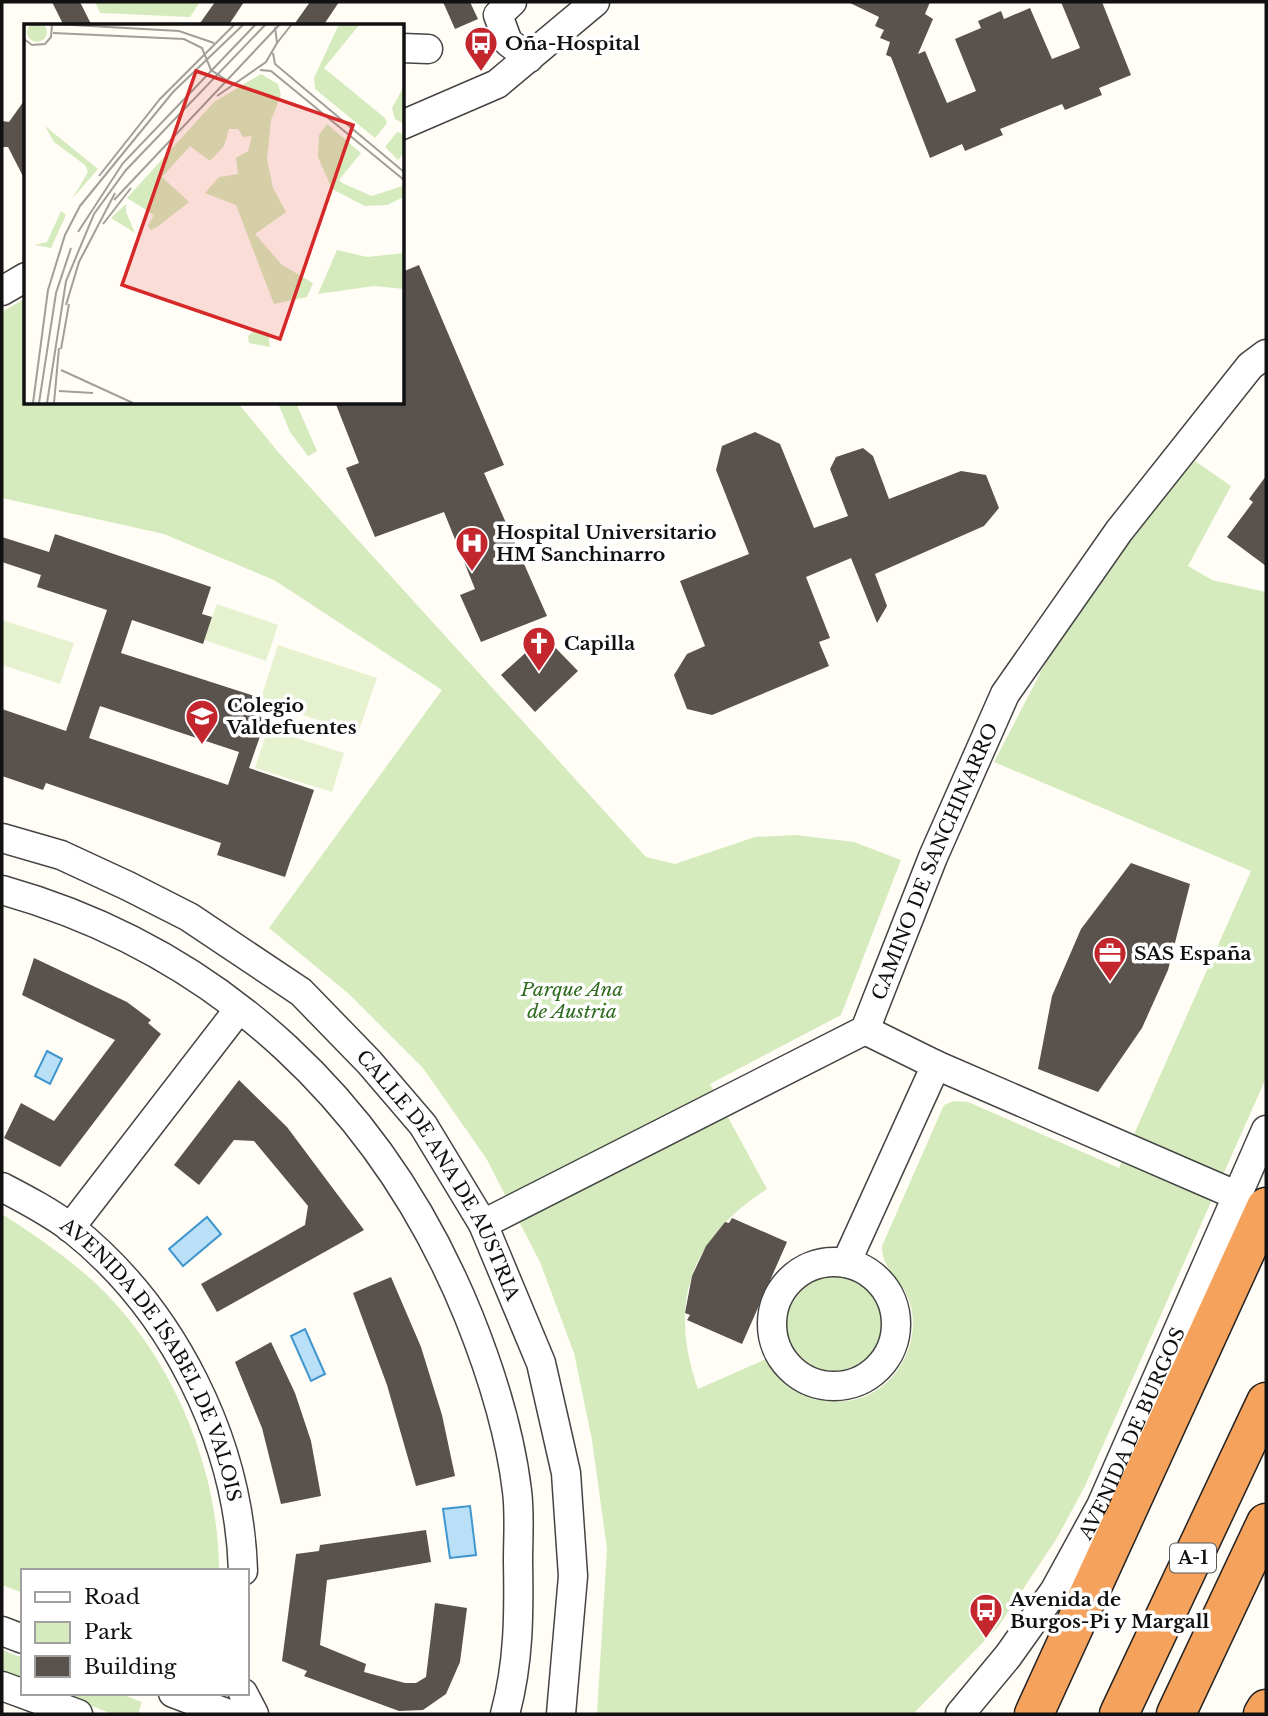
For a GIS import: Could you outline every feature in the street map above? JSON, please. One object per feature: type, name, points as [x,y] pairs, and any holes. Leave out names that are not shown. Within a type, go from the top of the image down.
[{"type":"highway","points":[[1034,1714],[1252,1202]]},
{"type":"highway","name":"A-1","points":[[1119,1714],[1266,1402]]},
{"type":"highway","name":"A-1","points":[[1176,1714],[1266,1523]]},
{"type":"highway","points":[[1263,1714],[1266,1709]]},
{"type":"street","points":[[512,2],[498,15],[508,42],[529,58]]},
{"type":"street","points":[[404,124],[497,84],[595,2]]},
{"type":"street","points":[[2,291],[24,278]]},
{"type":"street","name":"CAMINO DE SANCHINARRO","points":[[865,1030],[933,857],[1005,694],[1127,521],[1242,376],[1266,354]]},
{"type":"street","name":"CALLE DE ANA DE AUSTRIA","points":[[2,838],[61,855],[189,917],[301,992],[423,1125],[483,1224],[541,1363],[566,1473],[573,1577],[561,1714]]},
{"type":"street","name":"CALLE DE ANA DE AUSTRIA","points":[[2,890],[52,905],[113,930],[174,965],[239,1009],[281,1041],[342,1104],[394,1171],[446,1260],[491,1372],[517,1492],[519,1630],[513,1685],[505,1714]]},
{"type":"street","points":[[70,1228],[239,1009]]},
{"type":"street","points":[[483,1224],[865,1030],[936,1065],[1252,1202]]},
{"type":"street","points":[[846,1263],[936,1065]]},
{"type":"street","name":"AVENIDA DE BURGOS","points":[[960,1714],[1008,1656],[1055,1590],[1101,1506],[1252,1202],[1266,1130]]},
{"type":"street","name":"AVENIDA DE ISABEL DE VALOIS","points":[[2,1187],[70,1228],[113,1267],[181,1356],[203,1398],[228,1468],[242,1546],[243,1569]]},
{"type":"street","points":[[825,1262],[846,1263],[865,1270],[886,1290],[897,1317],[896,1337],[889,1355],[876,1371],[850,1384],[820,1385],[801,1377],[785,1362],[775,1343],[772,1322],[776,1301],[796,1276],[825,1262]]},
{"type":"street","points":[[2,1632],[21,1638]]},
{"type":"street","points":[[2,1686],[21,1693]]},
{"type":"street","points":[[26,1695],[78,1714]]},
{"type":"street","points":[[178,1695],[229,1714]]},
{"type":"street","points":[[244,1695],[254,1714]]},
{"type":"green space","points":[[95,2],[200,2],[190,17],[100,13]]},
{"type":"green space","name":"Parque Ana de Austria","points":[[24,299],[24,404],[239,404],[279,453],[646,857],[675,864],[755,837],[796,835],[854,842],[901,860],[841,1015],[710,1084],[767,1189],[740,1208],[719,1229],[703,1252],[692,1276],[686,1302],[685,1329],[689,1358],[698,1389],[766,1359],[795,1389],[824,1400],[853,1400],[869,1394],[896,1373],[911,1342],[913,1324],[908,1298],[885,1262],[882,1246],[944,1105],[954,1101],[968,1102],[1119,1168],[1251,871],[994,762],[1058,639],[1158,498],[1195,461],[1231,486],[1188,566],[1212,580],[1266,592],[1266,1078],[1085,1486],[1057,1538],[998,1627],[913,1714],[597,1714],[607,1549],[592,1440],[574,1353],[540,1262],[486,1158],[423,1068],[349,994],[269,928],[442,690],[274,580],[164,534],[2,498],[2,312]]},
{"type":"green space","points":[[278,404],[296,404],[317,451],[308,456],[290,432]]},
{"type":"green space","points":[[217,604],[278,625],[266,661],[204,640]]},
{"type":"green space","points":[[2,620],[74,643],[60,684],[2,665]]},
{"type":"green space","points":[[278,645],[377,678],[358,733],[260,701]]},
{"type":"green space","points":[[268,729],[344,753],[332,792],[255,768]]},
{"type":"green space","points":[[2,1214],[48,1245],[92,1280],[120,1309],[145,1341],[185,1413],[199,1452],[217,1531],[219,1569],[21,1569],[21,1592],[2,1585]]},
{"type":"green space","points":[[835,1274],[855,1278],[871,1289],[882,1305],[886,1325],[882,1345],[871,1361],[855,1372],[835,1376],[815,1372],[799,1361],[788,1345],[784,1325],[788,1305],[799,1289],[815,1278]]},
{"type":"green space","points":[[2,1650],[21,1657],[21,1679],[2,1672]]},
{"type":"green space","points":[[62,1695],[123,1695],[142,1702],[138,1714],[113,1714]]},
{"type":"water","points":[[47,1051],[62,1059],[50,1084],[35,1076]]},
{"type":"water","points":[[207,1217],[221,1234],[183,1266],[169,1249]]},
{"type":"water","points":[[305,1329],[325,1374],[311,1381],[291,1336]]},
{"type":"water","points":[[470,1506],[476,1555],[450,1558],[443,1509]]},
{"type":"building","points":[[52,2],[80,2],[91,24],[63,24]]},
{"type":"building","points":[[215,2],[244,2],[229,24],[199,24]]},
{"type":"building","points":[[310,2],[339,2],[324,24],[294,24]]},
{"type":"building","points":[[443,2],[470,2],[478,19],[455,29]]},
{"type":"building","points":[[848,2],[930,2],[925,14],[933,19],[918,54],[925,51],[947,103],[976,91],[955,39],[981,28],[978,21],[1001,11],[1004,19],[1030,8],[1052,59],[1080,48],[1061,2],[1102,2],[1131,75],[1099,88],[1102,95],[1065,110],[1062,104],[1000,129],[1003,135],[965,151],[962,144],[930,158],[891,57],[886,55],[890,42],[880,38],[884,30],[875,26],[879,17]]},
{"type":"building","points":[[24,101],[24,178],[8,147],[2,147],[2,121],[9,122]]},
{"type":"building","points":[[419,265],[504,465],[484,473],[547,616],[481,642],[460,595],[475,589],[444,512],[375,537],[346,468],[359,463],[336,404],[404,404],[404,271]]},
{"type":"building","points":[[755,432],[780,444],[814,528],[848,516],[830,469],[836,457],[863,448],[873,456],[889,499],[961,471],[986,475],[999,508],[984,526],[875,574],[887,606],[877,623],[851,558],[806,577],[830,638],[819,642],[829,666],[712,715],[687,709],[674,675],[687,654],[705,646],[680,581],[749,554],[716,470],[722,446]]},
{"type":"building","points":[[1266,476],[1266,566],[1227,537],[1253,502],[1249,499]]},
{"type":"building","points":[[55,534],[211,587],[202,614],[212,617],[203,644],[132,620],[121,653],[261,698],[255,715],[266,719],[249,768],[314,790],[285,877],[217,855],[221,843],[46,783],[43,790],[2,776],[2,709],[66,731],[107,610],[37,587],[41,575],[2,562],[2,537],[49,552]],"holes":[[[100,706],[239,752],[228,785],[89,738]]]},
{"type":"building","name":"Capilla","points":[[544,636],[578,671],[535,712],[501,675]]},
{"type":"building","name":"SAS España","points":[[1131,863],[1190,884],[1168,970],[1142,1028],[1098,1092],[1038,1069],[1052,996],[1081,929]]},
{"type":"building","points":[[34,958],[127,1002],[151,1020],[148,1023],[161,1034],[60,1167],[4,1138],[21,1103],[54,1121],[115,1040],[22,995]]},
{"type":"building","points":[[239,1080],[287,1127],[364,1230],[217,1312],[201,1284],[305,1225],[308,1206],[254,1141],[234,1140],[199,1185],[174,1165]]},
{"type":"building","points":[[732,1218],[787,1242],[742,1344],[687,1320],[690,1315],[685,1313],[692,1276],[706,1246],[725,1222],[729,1223]]},
{"type":"building","points":[[391,1277],[421,1347],[442,1415],[455,1476],[416,1486],[387,1385],[353,1293]]},
{"type":"building","points":[[271,1342],[295,1393],[311,1441],[321,1496],[281,1504],[262,1428],[235,1362]]},
{"type":"building","points":[[426,1530],[431,1562],[327,1580],[320,1645],[366,1664],[364,1672],[405,1683],[416,1683],[426,1677],[435,1603],[467,1608],[460,1662],[446,1694],[423,1710],[399,1711],[304,1676],[307,1671],[282,1661],[296,1554],[319,1551],[320,1545]]},
{"type":"place","name":"Oña-Hospital","points":[[481,73]]},
{"type":"place","name":"Hospital Universitario HM Sanchinarro","points":[[472,573]]},
{"type":"place","name":"Capilla","points":[[539,673]]},
{"type":"place","name":"Colegio Valdefuentes","points":[[202,746]]},
{"type":"place","name":"SAS España","points":[[1110,983]]},
{"type":"place","name":"Avenida de Burgos-Pi y Margall","points":[[986,1640]]}]
